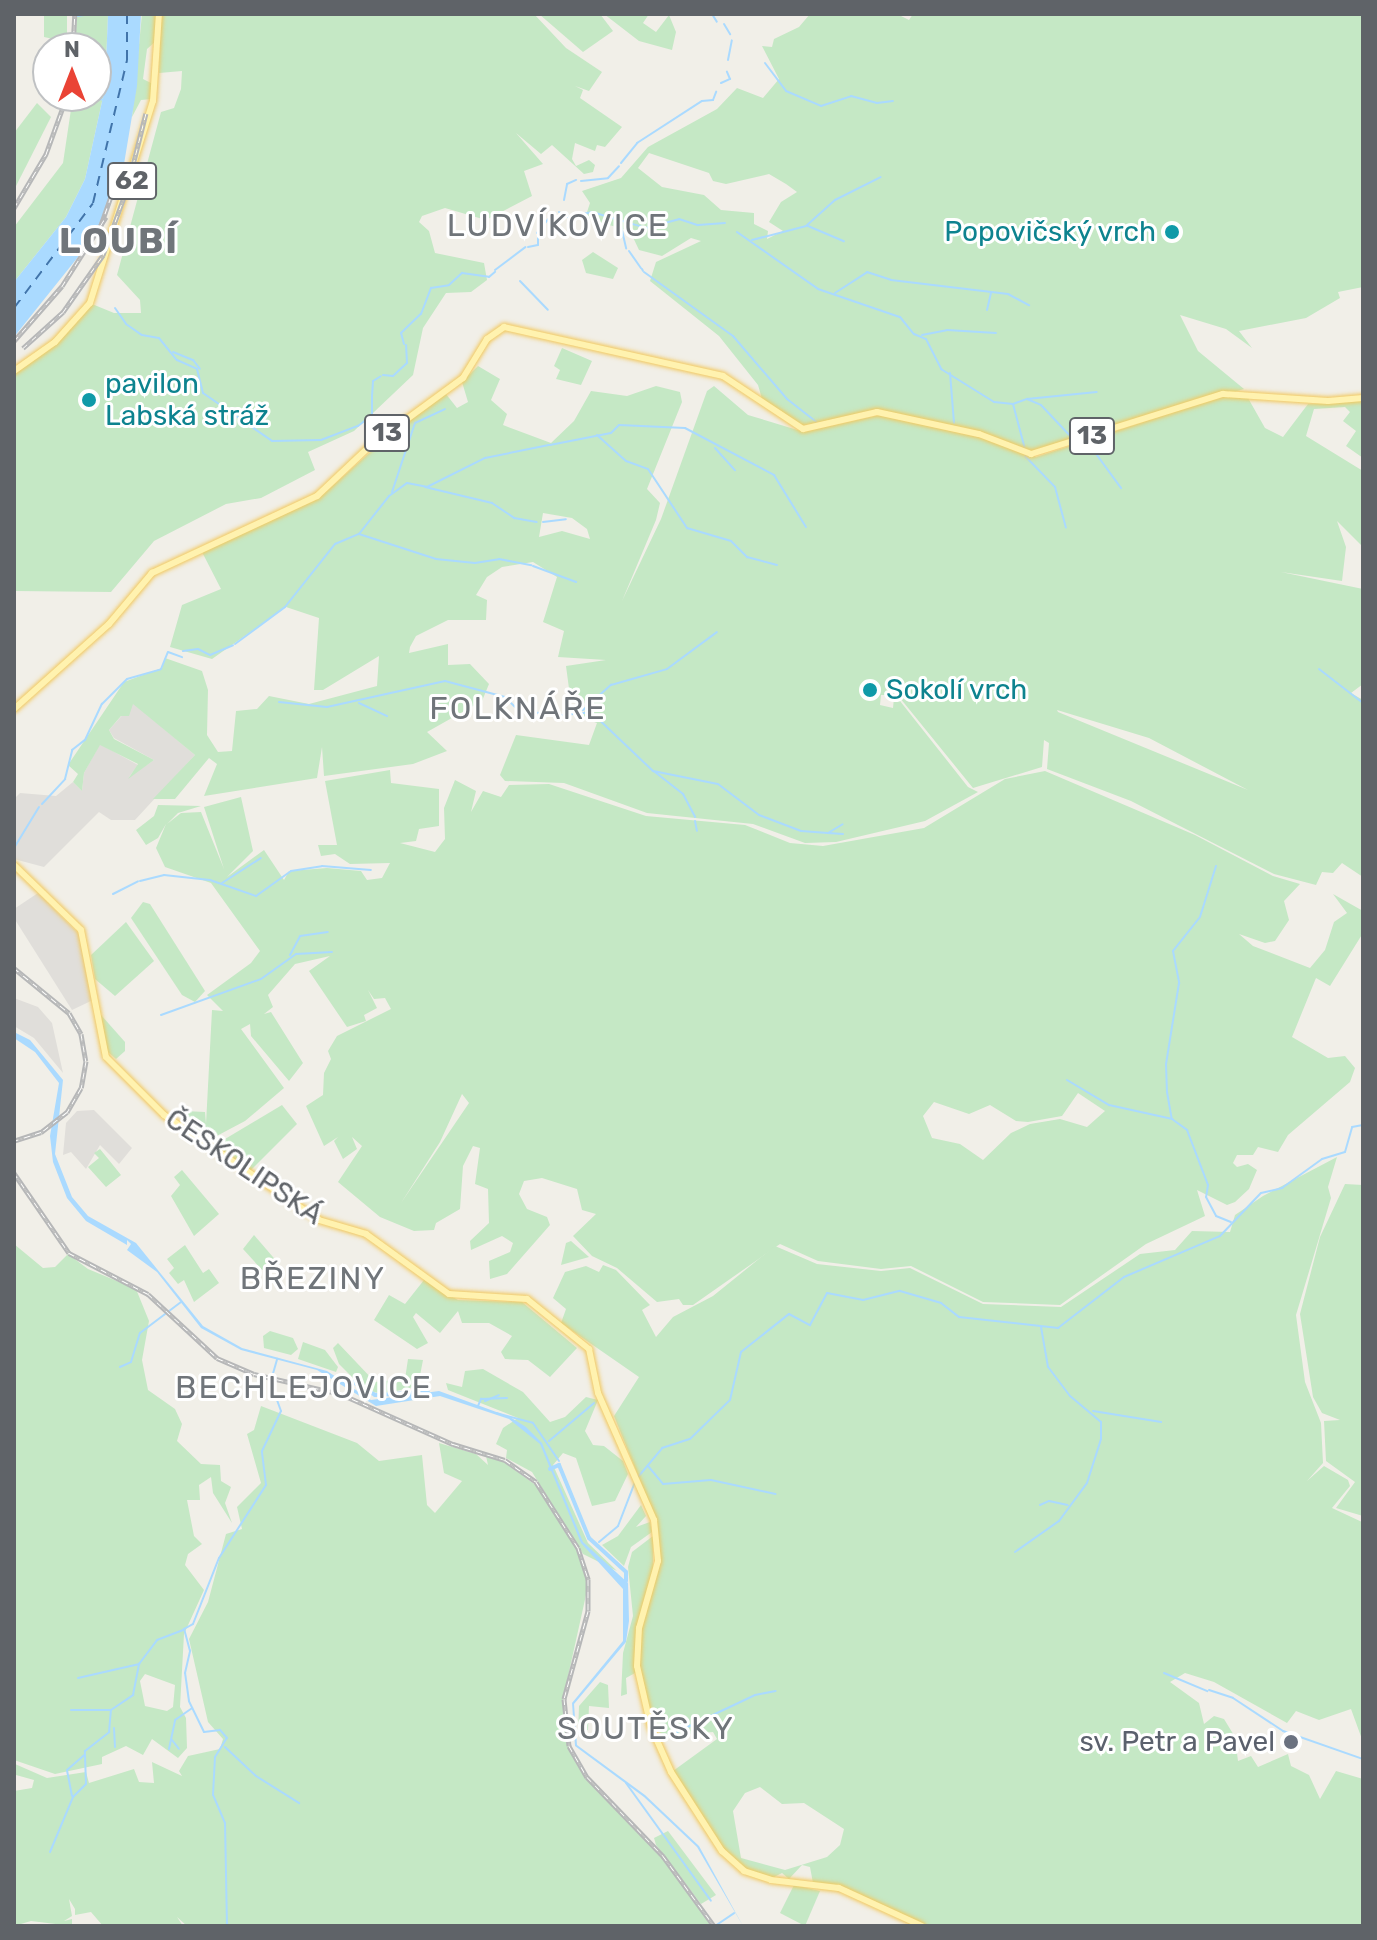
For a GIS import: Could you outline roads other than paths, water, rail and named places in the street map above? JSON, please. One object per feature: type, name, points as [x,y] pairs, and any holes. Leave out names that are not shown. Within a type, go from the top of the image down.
[{"type":"main road","name":"62","points":[[14,371],[72,328],[90,303],[152,108],[159,14]]},
{"type":"main road","name":"13","points":[[14,709],[109,624],[155,571],[268,520],[321,492],[369,447],[463,378],[490,335],[507,327],[597,351],[721,375],[803,429],[873,412],[983,435],[1031,454],[1223,394],[1328,401],[1363,398]]},
{"type":"main road","name":"ČESKOLIPSKÁ","points":[[14,865],[84,936],[103,1048],[128,1081],[235,1167],[325,1223],[366,1234],[449,1294],[495,1294],[527,1299],[589,1349],[598,1393],[654,1520],[658,1556],[639,1628],[637,1666],[651,1727],[671,1772],[722,1851],[744,1871],[771,1880],[839,1888],[922,1926]]},
{"type":"water","points":[[108,14],[141,14],[137,86],[123,170],[94,237],[14,337],[14,282],[66,217],[85,179],[100,112],[112,112],[112,32],[107,32]]},
{"type":"water","points":[[14,1032],[30,1040],[63,1080],[55,1154],[72,1197],[88,1216],[136,1243],[203,1326],[242,1348],[327,1371],[371,1400],[439,1391],[510,1417],[542,1443],[583,1542],[628,1583],[626,1642],[574,1704],[577,1745],[645,1795],[699,1846],[743,1926],[697,1847],[644,1797],[575,1746],[572,1703],[623,1641],[623,1589],[581,1543],[540,1444],[509,1419],[440,1396],[376,1406],[317,1370],[241,1350],[201,1328],[157,1272],[127,1250],[131,1244],[127,1240],[127,1245],[86,1221],[67,1198],[53,1162],[50,1136],[59,1083],[35,1052],[14,1038]]},
{"type":"waterway","points":[[78,16],[90,14]]},
{"type":"waterway","points":[[712,14],[717,22]]},
{"type":"waterway","points":[[724,24],[730,34]]},
{"type":"waterway","points":[[728,60],[732,40]]},
{"type":"waterway","points":[[765,63],[786,91],[821,106],[851,96],[877,103],[893,101]]},
{"type":"waterway","points":[[721,83],[730,79],[727,72]]},
{"type":"waterway","points":[[621,163],[637,143],[702,101],[713,100],[716,92]]},
{"type":"waterway","points":[[581,181],[608,178],[619,166]]},
{"type":"waterway","points":[[752,240],[806,226],[835,200],[881,177]]},
{"type":"waterway","points":[[564,200],[567,184],[576,180]]},
{"type":"waterway","points":[[559,212],[567,217],[592,212],[646,228],[679,219],[698,225],[725,223]]},
{"type":"waterway","points":[[537,233],[551,216]]},
{"type":"waterway","points":[[621,226],[626,248]]},
{"type":"waterway","points":[[808,226],[844,241]]},
{"type":"waterway","points":[[737,232],[818,289],[900,317],[914,334],[926,339],[941,369],[994,402],[1013,404],[1025,449]]},
{"type":"waterway","points":[[528,247],[538,245],[538,236]]},
{"type":"waterway","points":[[495,270],[525,247]]},
{"type":"waterway","points":[[629,251],[641,268]]},
{"type":"waterway","points":[[404,344],[401,333],[421,314],[431,288],[449,285],[462,273],[489,277],[495,272]]},
{"type":"waterway","points":[[644,272],[733,336],[787,399],[816,422]]},
{"type":"waterway","points":[[835,293],[867,272],[891,280],[1008,294],[1029,305]]},
{"type":"waterway","points":[[520,281],[548,310]]},
{"type":"waterway","points":[[987,310],[991,292]]},
{"type":"waterway","points":[[115,308],[126,324],[142,335],[159,338],[177,360],[197,369],[203,393],[272,441],[321,440],[358,426],[372,415],[372,397]]},
{"type":"waterway","points":[[922,335],[947,330],[996,333]]},
{"type":"waterway","points":[[383,375],[393,376],[407,363],[406,345]]},
{"type":"waterway","points":[[173,352],[193,360],[200,369]]},
{"type":"waterway","points":[[950,373],[954,423]]},
{"type":"waterway","points":[[372,396],[373,381],[381,376]]},
{"type":"waterway","points":[[1027,399],[1097,392]]},
{"type":"waterway","points":[[1013,404],[1027,399],[1041,405],[1073,439]]},
{"type":"waterway","points":[[392,492],[415,423],[445,409]]},
{"type":"waterway","points":[[550,445],[611,433],[619,425],[685,428],[774,475],[806,527]]},
{"type":"waterway","points":[[597,435],[626,461],[648,469],[687,528],[731,541],[747,557],[777,565]]},
{"type":"waterway","points":[[235,644],[285,607],[335,544],[359,534],[389,496],[407,483],[427,487],[485,458],[549,445]]},
{"type":"waterway","points":[[1078,446],[1094,451],[1121,488]]},
{"type":"waterway","points":[[715,448],[735,470]]},
{"type":"waterway","points":[[1025,456],[1055,487],[1066,528]]},
{"type":"waterway","points":[[425,487],[492,503],[514,518],[537,522]]},
{"type":"waterway","points":[[543,522],[566,519]]},
{"type":"waterway","points":[[359,534],[436,559],[475,563],[499,559],[531,565]]},
{"type":"waterway","points":[[533,566],[576,582]]},
{"type":"waterway","points":[[583,710],[611,685],[667,669],[717,632]]},
{"type":"waterway","points":[[183,651],[198,649],[210,655],[233,645]]},
{"type":"waterway","points":[[42,804],[65,779],[72,750],[85,740],[102,704],[127,679],[161,669],[168,652],[182,657]]},
{"type":"waterway","points":[[1319,669],[1363,703]]},
{"type":"waterway","points":[[279,702],[327,707],[445,681],[505,697],[515,707]]},
{"type":"waterway","points":[[359,703],[387,716]]},
{"type":"waterway","points":[[518,709],[554,716],[591,712],[653,771],[718,784],[759,815],[801,831],[828,833],[843,824]]},
{"type":"waterway","points":[[655,772],[683,794],[695,817]]},
{"type":"waterway","points":[[14,848],[39,807]]},
{"type":"waterway","points":[[695,821],[697,831]]},
{"type":"waterway","points":[[828,833],[843,834]]},
{"type":"waterway","points":[[222,883],[261,858]]},
{"type":"waterway","points":[[140,881],[164,875],[210,880],[256,896],[291,871],[322,866],[371,870]]},
{"type":"waterway","points":[[1216,866],[1200,917],[1173,951],[1179,983],[1166,1064],[1167,1092],[1172,1119],[1187,1130],[1208,1185],[1206,1197],[1216,1216],[1231,1222]]},
{"type":"waterway","points":[[113,894],[138,881]]},
{"type":"waterway","points":[[290,955],[300,936],[328,932]]},
{"type":"waterway","points":[[161,1015],[261,979],[296,954],[332,952]]},
{"type":"waterway","points":[[1067,1080],[1109,1105],[1172,1119]]},
{"type":"waterway","points":[[638,1477],[662,1448],[690,1439],[730,1400],[741,1352],[789,1314],[810,1325],[827,1293],[863,1300],[900,1291],[941,1303],[959,1317],[1058,1328],[1124,1277],[1220,1236],[1261,1193],[1282,1188],[1322,1159],[1345,1152],[1352,1127],[1363,1125]]},
{"type":"waterway","points":[[120,1367],[131,1362],[140,1333],[181,1302]]},
{"type":"waterway","points":[[1015,1552],[1059,1521],[1087,1483],[1101,1439],[1101,1422],[1070,1396],[1048,1367],[1041,1327]]},
{"type":"waterway","points":[[272,1377],[277,1359]]},
{"type":"waterway","points":[[351,1381],[375,1395],[428,1392]]},
{"type":"waterway","points":[[227,1926],[225,1823],[213,1795],[215,1757],[227,1738],[220,1730],[204,1732],[189,1701],[185,1673],[190,1651],[184,1629],[193,1624],[219,1558],[266,1485],[262,1451],[281,1411],[271,1383]]},
{"type":"waterway","points":[[485,1401],[499,1395]]},
{"type":"waterway","points":[[478,1406],[481,1399],[507,1398]]},
{"type":"waterway","points":[[549,1441],[594,1403]]},
{"type":"waterway","points":[[1093,1411],[1161,1422]]},
{"type":"waterway","points":[[496,1413],[533,1423],[559,1461]]},
{"type":"waterway","points":[[550,1469],[559,1465],[589,1538],[626,1572],[626,1581]]},
{"type":"waterway","points":[[648,1466],[663,1484],[711,1480],[776,1494]]},
{"type":"waterway","points":[[599,1542],[618,1526],[635,1482]]},
{"type":"waterway","points":[[1040,1505],[1049,1501],[1068,1505]]},
{"type":"waterway","points":[[50,1852],[73,1797],[86,1784],[85,1751],[109,1732],[111,1710],[133,1695],[139,1664],[157,1640],[183,1630]]},
{"type":"waterway","points":[[78,1678],[139,1664]]},
{"type":"waterway","points":[[1164,1673],[1207,1691]]},
{"type":"waterway","points":[[1209,1690],[1233,1698],[1283,1731],[1363,1759]]},
{"type":"waterway","points":[[662,1739],[755,1695],[776,1691]]},
{"type":"waterway","points":[[169,1749],[175,1720],[192,1708]]},
{"type":"waterway","points":[[71,1710],[110,1710]]},
{"type":"waterway","points":[[114,1728],[115,1747]]},
{"type":"waterway","points":[[172,1740],[179,1749]]},
{"type":"waterway","points":[[225,1747],[256,1776],[299,1803]]},
{"type":"waterway","points":[[72,1796],[67,1770],[84,1755]]},
{"type":"waterway","points":[[626,1783],[711,1901]]},
{"type":"waterway","points":[[715,1926],[734,1913]]},
{"type":"railway","points":[[74,32],[75,14]]},
{"type":"railway","points":[[14,208],[46,154],[61,112]]},
{"type":"railway","points":[[23,348],[63,312],[103,255],[127,189],[146,113]]},
{"type":"railway","points":[[101,225],[116,182]]},
{"type":"railway","points":[[14,341],[62,286],[106,217]]},
{"type":"railway","points":[[14,968],[69,1013],[81,1034],[86,1061],[81,1088],[67,1112],[41,1132],[14,1141]]},
{"type":"railway","points":[[14,1173],[69,1253],[148,1294],[217,1358],[254,1374],[341,1394],[453,1444],[505,1460],[536,1482],[578,1548],[588,1579],[588,1611],[564,1699],[569,1746],[587,1777],[663,1856],[714,1926]]},
{"type":"place","name":"Popovičský vrch","points":[[1172,232]]},
{"type":"place","name":"pavilon Labská stráž","points":[[89,400]]},
{"type":"place","name":"Sokolí vrch","points":[[870,690]]},
{"type":"place","name":"sv. Petr a Pavel","points":[[1291,1742]]},
{"type":"district","name":"LUDVÍKOVICE","points":[[558,225]]},
{"type":"district","name":"LOUBÍ","points":[[119,241]]},
{"type":"district","name":"FOLKNÁŘE","points":[[518,708]]},
{"type":"district","name":"BŘEZINY","points":[[313,1278]]},
{"type":"district","name":"BECHLEJOVICE","points":[[304,1387]]},
{"type":"district","name":"SOUTĚSKY","points":[[646,1728]]}]
